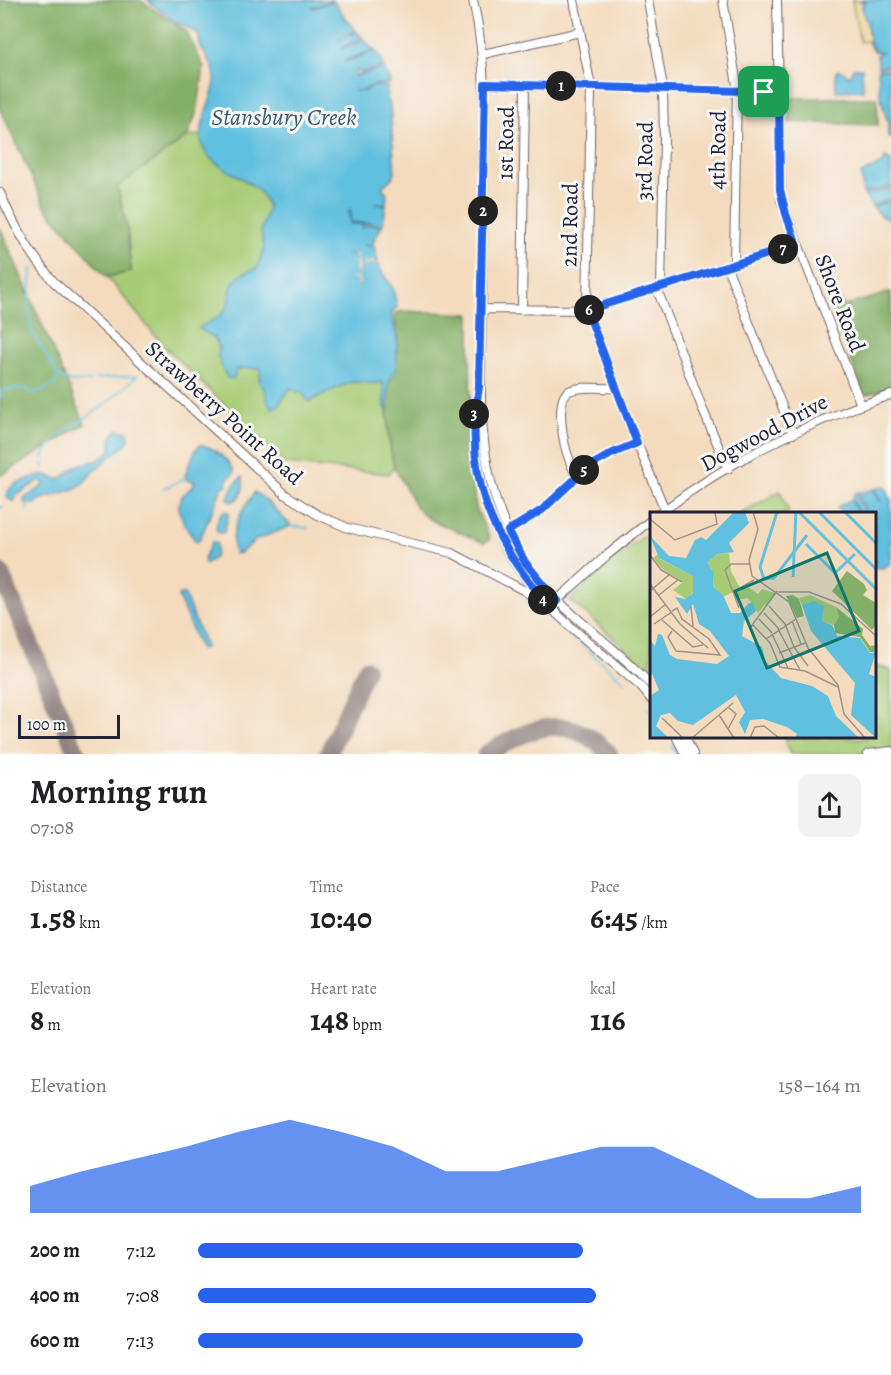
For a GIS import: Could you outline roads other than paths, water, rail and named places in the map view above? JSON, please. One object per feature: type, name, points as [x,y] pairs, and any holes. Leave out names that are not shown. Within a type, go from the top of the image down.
[{"type":"street","points":[[473,0],[483,54],[485,84],[482,309],[479,387],[473,433],[483,497],[507,550],[531,585],[550,607],[641,687],[650,698]]},
{"type":"street","name":"2nd Road","points":[[574,0],[591,87],[587,310],[662,512]]},
{"type":"street","name":"3rd Road","points":[[648,0],[663,88],[664,140],[659,288],[703,410],[728,469]]},
{"type":"street","name":"4th Road","points":[[723,0],[737,84],[730,266],[793,434]]},
{"type":"street","name":"Shore Road","points":[[777,0],[780,190],[783,207],[861,405]]},
{"type":"street","points":[[483,54],[580,32]]},
{"type":"street","points":[[485,84],[779,92]]},
{"type":"street","name":"1st Road","points":[[522,310],[525,85]]},
{"type":"street","name":"Strawberry Point Road","points":[[0,193],[25,244],[55,283],[286,495],[318,515],[348,528],[452,553],[550,607]]},
{"type":"street","points":[[482,309],[587,310],[797,245]]},
{"type":"street","points":[[479,387],[488,473],[497,508],[525,562],[557,601],[650,684]]},
{"type":"street","points":[[577,476],[566,450],[561,414],[562,399],[565,394],[576,389],[616,388]]},
{"type":"street","name":"Dogwood Drive","points":[[662,512],[728,469],[793,434],[861,405],[891,395]]},
{"type":"street","points":[[508,531],[542,510],[588,467],[637,443]]},
{"type":"street","points":[[550,607],[606,556],[650,521]]},
{"type":"street","points":[[678,739],[685,754]]},
{"type":"street","points":[[686,739],[693,754]]},
{"type":"street","points":[[868,754],[891,751]]},
{"type":"water","name":"Stansbury Creek","points":[[147,0],[334,0],[312,7],[334,2],[356,31],[341,36],[339,40],[357,32],[363,38],[342,49],[364,40],[374,50],[345,62],[375,51],[381,58],[383,66],[359,73],[358,70],[355,71],[356,76],[384,68],[390,81],[389,84],[373,85],[364,90],[354,91],[364,92],[373,86],[387,87],[395,172],[382,187],[387,193],[386,204],[375,203],[386,205],[383,224],[350,222],[351,210],[349,210],[350,224],[362,224],[363,229],[363,225],[382,226],[373,245],[363,245],[374,246],[378,262],[358,264],[355,254],[346,255],[355,255],[358,285],[360,285],[358,266],[378,264],[393,288],[397,307],[391,313],[397,339],[397,358],[396,368],[388,385],[388,409],[385,408],[383,382],[350,383],[309,402],[303,394],[290,388],[279,405],[273,408],[268,403],[265,390],[259,382],[261,369],[243,368],[239,370],[237,368],[233,379],[227,378],[218,358],[219,348],[214,337],[199,329],[219,317],[225,310],[235,280],[243,273],[257,268],[264,249],[261,231],[268,208],[264,197],[257,189],[220,166],[205,151],[202,143],[202,125],[214,89],[215,76],[211,63],[200,46],[199,35],[177,23]]},
{"type":"water","points":[[861,0],[891,0],[891,66],[890,63],[889,66],[878,67],[877,55],[881,52],[876,52],[870,43],[867,23],[869,21],[865,20],[862,5],[865,2]]},
{"type":"water","points":[[853,68],[862,68],[863,90],[836,91],[836,71],[839,70],[850,76]]},
{"type":"water","points":[[878,69],[891,69],[891,138],[888,138],[888,124],[880,95]]},
{"type":"water","points":[[885,158],[891,161],[891,187],[863,193],[861,174],[882,164]]},
{"type":"water","points":[[891,189],[891,199],[872,206],[864,195]]},
{"type":"water","points":[[891,201],[891,220],[881,216],[873,207]]},
{"type":"water","points":[[117,430],[128,432],[129,439],[125,445],[75,489],[39,500],[35,504],[25,503],[24,499],[43,486],[44,482],[40,480],[17,495],[14,502],[7,498],[9,490],[16,483],[42,475],[60,479],[78,465],[99,460],[111,450],[111,438]]},
{"type":"water","points":[[200,445],[221,455],[230,464],[234,473],[222,488],[197,542],[183,522],[179,503],[182,496],[194,484],[194,481],[187,480],[185,475]]},
{"type":"water","points":[[242,477],[242,492],[231,502],[228,499],[231,489]]},
{"type":"water","points":[[885,486],[891,500],[891,563],[883,568],[876,568],[876,512],[858,512],[852,499],[855,493],[863,510],[865,509],[857,492],[873,489],[881,502],[875,489]]},
{"type":"water","points":[[255,492],[291,526],[256,540],[240,553],[235,554],[233,538],[237,521]]},
{"type":"water","points":[[850,500],[857,512],[840,512],[837,507]]},
{"type":"water","points":[[225,511],[229,513],[224,532],[220,533],[217,531],[217,523]]},
{"type":"water","points":[[212,542],[217,544],[215,557],[205,564],[204,558]]},
{"type":"water","points":[[184,594],[206,647],[200,649],[178,596]]},
{"type":"waterway","points":[[32,268],[29,309],[32,332],[59,377],[71,382],[90,381]]},
{"type":"waterway","points":[[94,379],[135,376]]},
{"type":"waterway","points":[[43,459],[45,452],[56,439],[105,404],[137,376]]},
{"type":"waterway","points":[[0,397],[1,391],[8,389],[27,388],[31,393],[39,391],[54,385],[59,377]]},
{"type":"waterway","points":[[43,463],[44,467]]},
{"type":"waterway","points":[[164,488],[186,478]]},
{"type":"waterway","points":[[27,510],[28,504]]},
{"type":"waterway","points":[[0,509],[3,506]]},
{"type":"waterway","points":[[291,526],[308,528]]},
{"type":"waterway","points":[[526,601],[552,619],[625,682]]},
{"type":"waterway","points":[[672,746],[676,754]]}]
